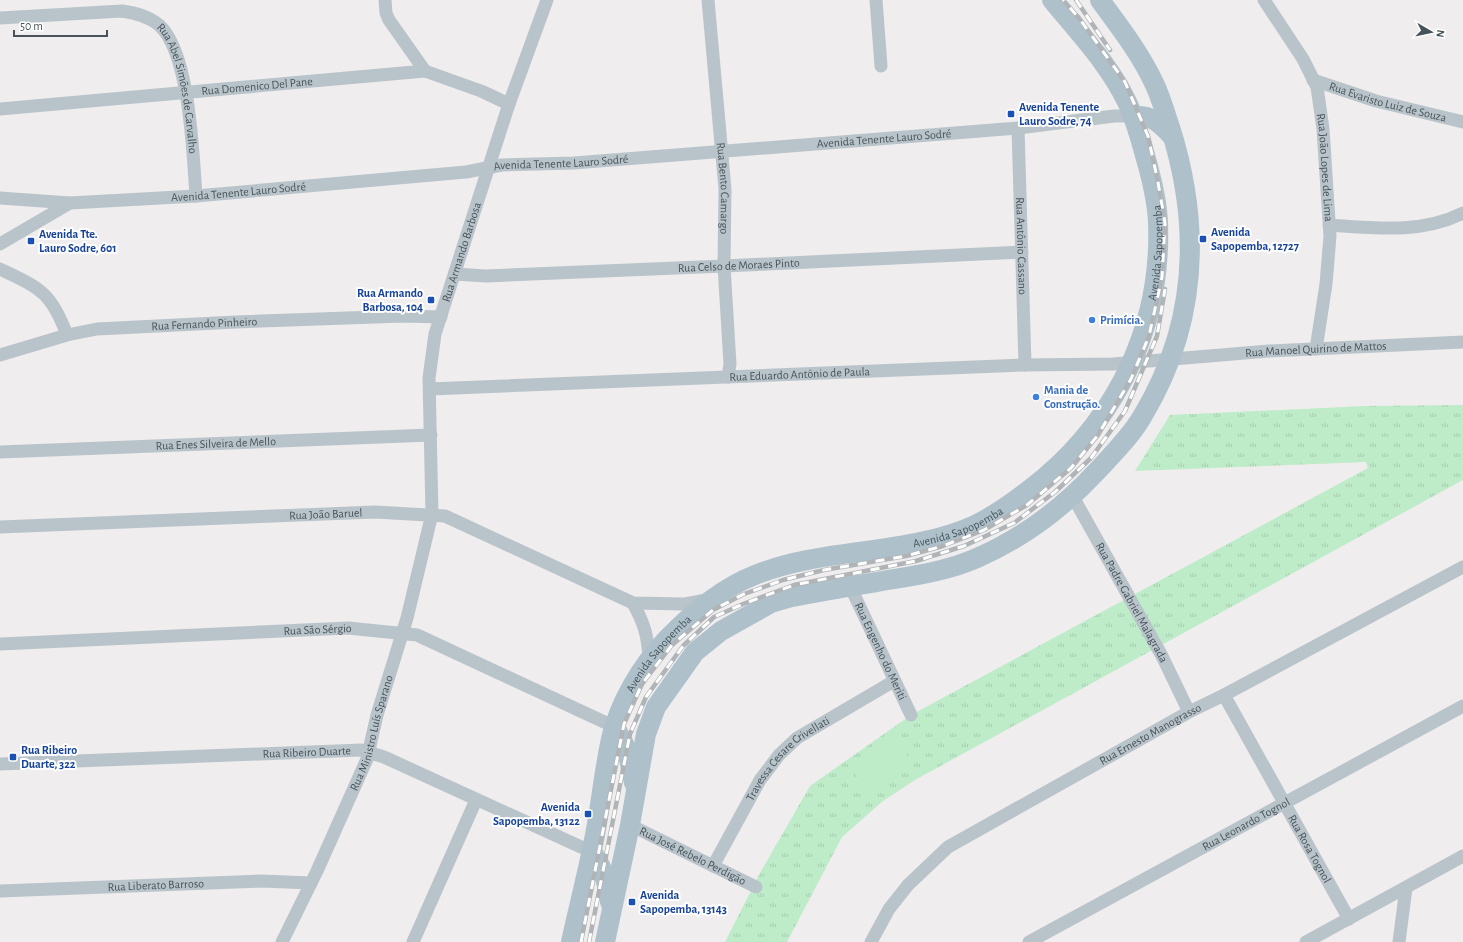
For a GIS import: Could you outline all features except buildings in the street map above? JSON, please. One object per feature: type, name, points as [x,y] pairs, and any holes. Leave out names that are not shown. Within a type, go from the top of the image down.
[{"type":"main road","name":"Avenida Sapopemba","points":[[571,942],[592,852],[615,727],[622,707],[649,659],[665,640],[693,614],[715,598],[753,575],[782,566],[908,544],[944,536],[972,526],[999,512],[1032,488],[1065,460],[1093,428],[1124,379],[1141,342],[1154,289],[1158,255],[1158,227],[1154,188],[1139,133],[1127,102],[1106,68],[1052,0]]},
{"type":"main road","name":"Avenida Sapopemba","points":[[605,941],[650,725],[656,707],[672,682],[695,652],[721,631],[771,603],[792,597],[850,586],[940,571],[976,558],[1016,538],[1072,495],[1116,450],[1141,418],[1166,370],[1179,330],[1187,289],[1191,253],[1189,212],[1180,159],[1154,84],[1131,44],[1100,0]]},
{"type":"main road","points":[[1132,116],[1148,116],[1154,119],[1172,136]]},
{"type":"main road","points":[[615,727],[632,730],[650,725]]},
{"type":"main road","points":[[615,727],[623,742],[631,766],[634,799]]},
{"type":"main road","points":[[592,852],[604,872],[609,888],[610,906],[605,941]]},
{"type":"street","points":[[385,0],[386,13],[389,20],[424,71]]},
{"type":"street","name":"Rua Armando Barbosa","points":[[432,514],[430,357],[454,274],[488,167],[547,0]]},
{"type":"street","name":"Rua Bento Camargo","points":[[708,0],[725,189],[724,266],[730,364],[728,377]]},
{"type":"street","points":[[876,0],[881,66]]},
{"type":"street","name":"Rua João Lopes de Lima","points":[[1264,0],[1303,59],[1313,80],[1316,87],[1323,129],[1329,225],[1326,284],[1316,349]]},
{"type":"street","name":"Rua Abel Simões de Carvalho","points":[[0,18],[106,11],[139,14],[159,26],[167,35],[175,54],[185,93],[190,116],[196,196]]},
{"type":"street","name":"Rua Domenico Del Pane","points":[[0,109],[424,71],[480,91],[509,104]]},
{"type":"street","name":"Rua Evaristo Luiz de Souza","points":[[1313,80],[1376,101],[1463,122]]},
{"type":"street","name":"Avenida Tenente Lauro Sodré","points":[[0,244],[70,203],[196,196],[466,172],[502,165],[574,163],[1018,128],[1114,116],[1132,116]]},
{"type":"street","name":"Rua Antônio Cassano","points":[[1018,128],[1025,365]]},
{"type":"street","points":[[0,198],[70,203]]},
{"type":"street","points":[[1329,225],[1418,228],[1448,221],[1463,213]]},
{"type":"street","name":"Rua Celso de Moraes Pinto","points":[[454,274],[486,276],[1022,252]]},
{"type":"street","points":[[0,269],[39,289],[48,297],[60,315],[67,335]]},
{"type":"street","name":"Rua Fernando Pinheiro","points":[[0,355],[67,335],[97,329],[404,316],[441,317]]},
{"type":"street","name":"Rua Manoel Quirino de Mattos","points":[[1170,359],[1316,349],[1463,342]]},
{"type":"street","name":"Rua Eduardo Antônio de Paula","points":[[430,389],[1025,365],[1113,364],[1170,359]]},
{"type":"street","name":"Rua Enes Silveira de Mello","points":[[0,452],[431,435]]},
{"type":"street","name":"Rua Padre Gabriel Malagrada","points":[[1072,495],[1162,656],[1189,712]]},
{"type":"street","name":"Rua João Baruel","points":[[0,527],[374,512],[432,514],[445,516],[633,603],[685,604],[715,598]]},
{"type":"street","name":"Rua Ministro Luís Sparano","points":[[282,942],[356,785],[368,752],[377,715],[402,632],[432,514]]},
{"type":"street","name":"Rua Ernesto Manograsso","points":[[871,942],[889,909],[908,885],[948,847],[1189,712],[1463,567]]},
{"type":"street","name":"Rua Engenho do Meriti","points":[[850,586],[911,715]]},
{"type":"street","points":[[633,603],[642,620],[648,637],[649,659]]},
{"type":"street","name":"Rua São Sérgio","points":[[0,644],[348,628],[417,634],[615,727]]},
{"type":"street","name":"Travessa Cesare Crivellati","points":[[713,866],[760,780],[779,755],[797,738],[894,680]]},
{"type":"street","name":"Rua Rosa Tognol","points":[[1224,694],[1349,919]]},
{"type":"street","name":"Rua Leonardo Tognol","points":[[1029,942],[1463,706]]},
{"type":"street","name":"Rua Ribeiro Duarte","points":[[0,764],[361,750],[384,757],[592,852]]},
{"type":"street","points":[[413,942],[476,800]]},
{"type":"street","name":"Rua José Rebelo Perdigão","points":[[630,825],[756,887]]},
{"type":"street","points":[[1306,942],[1463,856]]},
{"type":"street","name":"Rua Liberato Barroso","points":[[0,891],[262,881],[311,883]]},
{"type":"street","points":[[1402,942],[1406,888]]},
{"type":"green space","points":[[1463,405],[1463,480],[915,780],[883,801],[842,837],[787,942],[725,942],[760,873],[810,786],[911,715],[1368,468],[1366,462],[1135,471],[1170,415],[1365,406]]},
{"type":"green space","points":[[897,738],[912,764],[866,792],[850,765]]},
{"type":"railway","points":[[581,942],[624,724],[642,684],[672,645],[713,610],[744,594],[783,580],[824,570],[906,556],[943,546],[984,530],[1027,505],[1071,468],[1098,435],[1131,379],[1149,336],[1162,277],[1165,223],[1158,182],[1148,136],[1125,82],[1079,18],[1063,0]]},
{"type":"railway","points":[[1076,0],[1110,50]]},
{"type":"railway","points":[[589,942],[630,734],[646,697],[683,646],[714,617],[743,604],[794,585],[916,561],[964,546],[1014,523],[1055,492],[1091,458],[1125,411],[1157,336],[1165,289]]},
{"type":"place","name":"Avenida Tenente Lauro Sodre, 74","points":[[1011,114]]},
{"type":"place","name":"Avenida Sapopemba, 12727","points":[[1203,239]]},
{"type":"place","name":"Avenida Tte. Lauro Sodre, 601","points":[[31,241]]},
{"type":"place","name":"Rua Armando Barbosa, 104","points":[[431,300]]},
{"type":"place","name":"Primícia.","points":[[1092,320]]},
{"type":"place","name":"Mania de Construção.","points":[[1036,397]]},
{"type":"place","name":"Rua Ribeiro Duarte, 322","points":[[13,757]]},
{"type":"place","name":"Avenida Sapopemba, 13122","points":[[588,814]]},
{"type":"place","name":"Avenida Sapopemba, 13143","points":[[632,902]]}]
